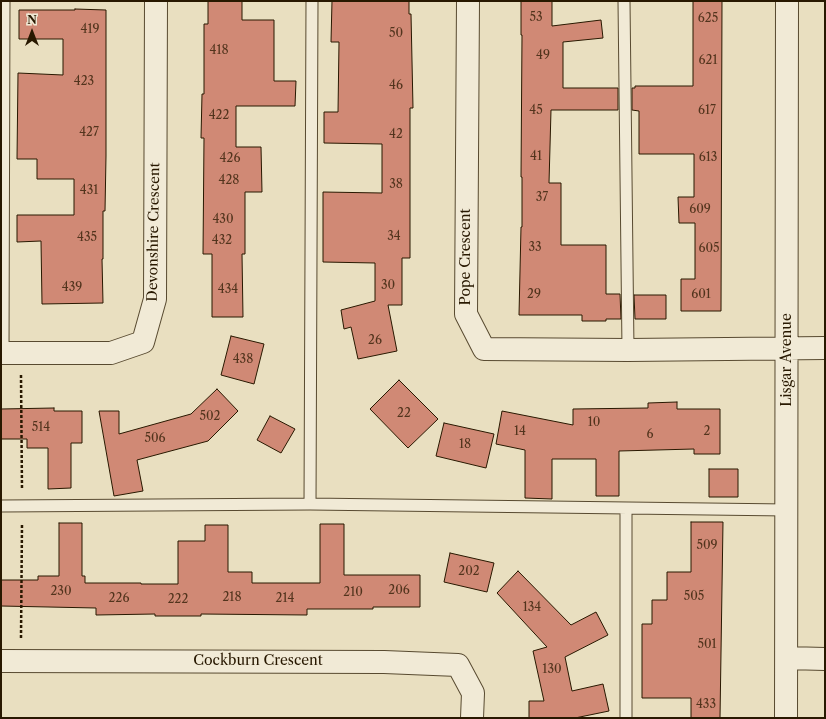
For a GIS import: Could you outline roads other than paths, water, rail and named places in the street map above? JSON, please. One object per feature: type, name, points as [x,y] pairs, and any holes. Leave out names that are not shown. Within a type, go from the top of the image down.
[{"type":"street","name":"Devonshire Crescent","points":[[2,353],[111,353],[143,342],[155,299],[156,1]]},
{"type":"street","name":"Pope Crescent","points":[[468,1],[466,314],[484,349],[628,350],[825,348]]},
{"type":"street","name":"Lisgar Avenue","points":[[786,718],[787,1]]},
{"type":"street","points":[[787,658],[825,659]]},
{"type":"street","name":"Cockburn Crescent","points":[[1,661],[384,662],[458,665],[472,693],[472,718]]},
{"type":"lane","points":[[2,353],[4,1]]},
{"type":"lane","points":[[310,504],[312,1]]},
{"type":"lane","points":[[624,1],[628,350]]},
{"type":"lane","points":[[1,506],[310,504],[787,510]]},
{"type":"lane","points":[[626,508],[626,718]]}]
